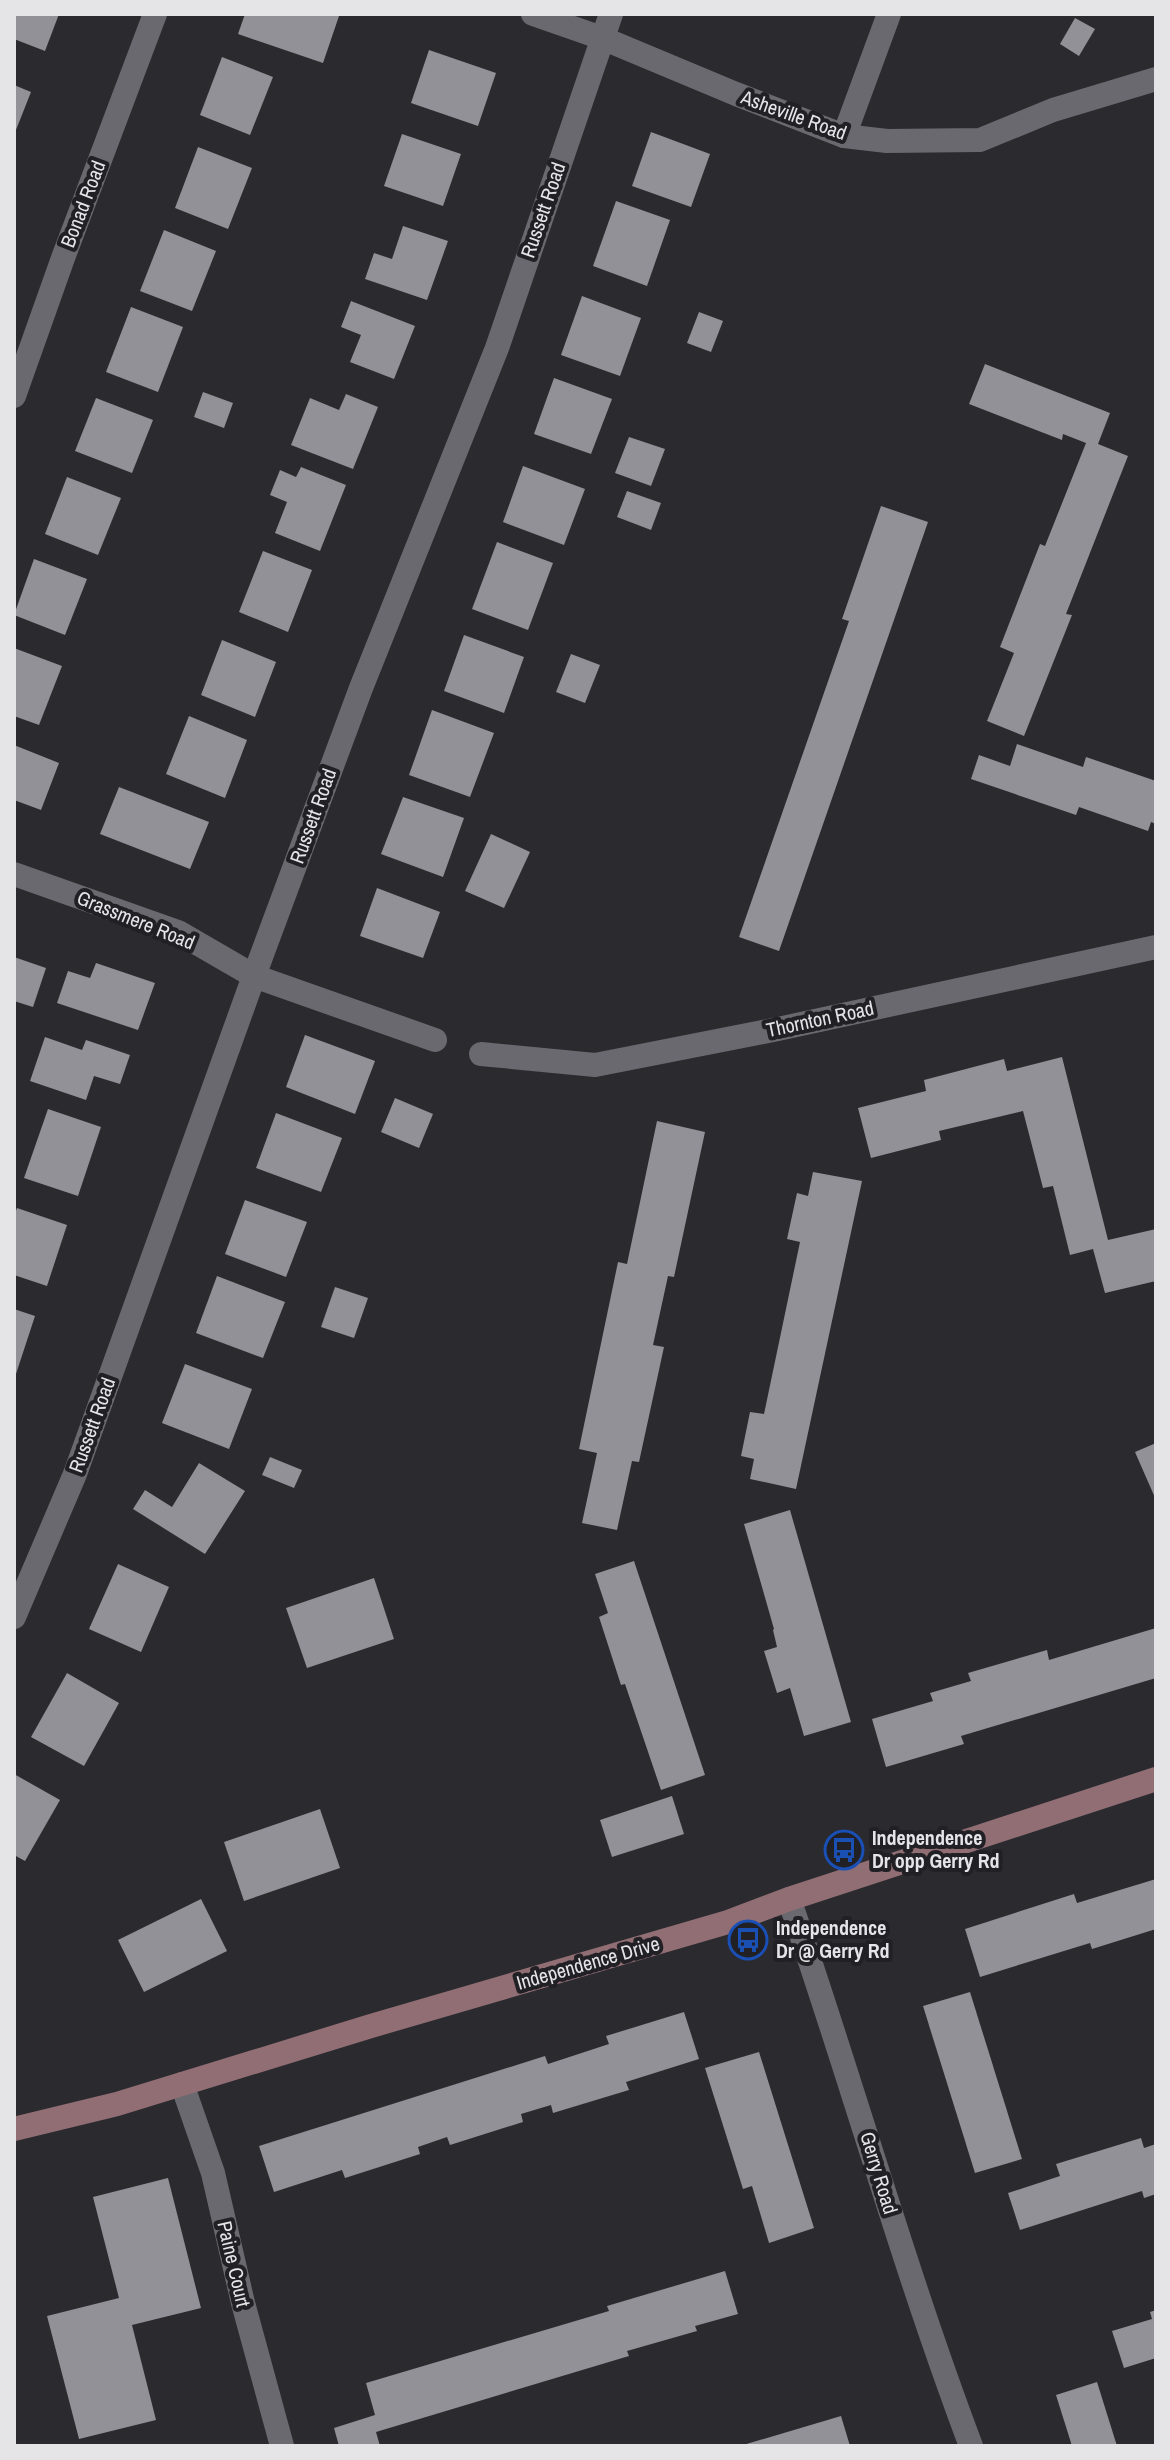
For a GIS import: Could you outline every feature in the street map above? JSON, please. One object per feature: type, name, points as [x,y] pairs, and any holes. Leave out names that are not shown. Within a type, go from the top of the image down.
[{"type":"main road","name":"Independence Drive","points":[[14,2129],[117,2104],[728,1922],[789,1899],[1156,1779]]},
{"type":"street","name":"Bonad Road","points":[[14,396],[155,14]]},
{"type":"street","name":"Asheville Road","points":[[533,14],[602,38],[844,136],[887,141],[980,140],[1053,110],[1156,79]]},
{"type":"street","name":"Russett Road","points":[[14,1617],[75,1474],[361,688],[497,348],[611,14]]},
{"type":"street","points":[[844,136],[889,14]]},
{"type":"street","name":"Grassmere Road","points":[[14,874],[178,932],[254,976]]},
{"type":"street","name":"Thornton Road","points":[[481,1054],[595,1065],[778,1029],[1156,947]]},
{"type":"street","points":[[254,976],[435,1040]]},
{"type":"street","name":"Gerry Road","points":[[789,1899],[829,2014],[931,2341],[971,2446]]},
{"type":"street","name":"Paine Court","points":[[182,2084],[213,2173],[243,2303],[282,2446]]},
{"type":"building","points":[[14,14],[59,14],[45,51],[14,39]]},
{"type":"building","points":[[245,14],[339,16],[323,63],[238,34]]},
{"type":"building","points":[[1075,18],[1095,29],[1079,56],[1060,44]]},
{"type":"building","points":[[429,50],[496,73],[478,126],[411,103]]},
{"type":"building","points":[[222,57],[273,77],[250,135],[200,115]]},
{"type":"building","points":[[14,85],[31,92],[14,135]]},
{"type":"building","points":[[651,132],[710,154],[691,207],[632,186]]},
{"type":"building","points":[[402,134],[461,154],[443,206],[384,186]]},
{"type":"building","points":[[198,147],[252,168],[228,229],[175,208]]},
{"type":"building","points":[[616,201],[670,220],[647,286],[593,266]]},
{"type":"building","points":[[403,226],[448,241],[427,300],[365,279],[374,253],[392,259]]},
{"type":"building","points":[[164,230],[216,251],[192,311],[140,291]]},
{"type":"building","points":[[582,296],[641,318],[620,376],[561,355]]},
{"type":"building","points":[[351,301],[415,326],[394,379],[350,362],[361,335],[341,327]]},
{"type":"building","points":[[131,307],[183,327],[158,392],[106,372]]},
{"type":"building","points":[[699,312],[723,321],[711,352],[687,343]]},
{"type":"building","points":[[985,364],[1110,413],[1098,444],[1128,456],[1066,614],[1072,615],[1024,736],[987,721],[1014,653],[1000,647],[1040,544],[1045,546],[1086,443],[1063,434],[1062,440],[969,404]]},
{"type":"building","points":[[554,378],[612,399],[591,454],[534,434]]},
{"type":"building","points":[[203,392],[233,403],[224,428],[194,417]]},
{"type":"building","points":[[346,394],[378,407],[353,469],[291,445],[310,398],[339,410]]},
{"type":"building","points":[[96,398],[153,420],[132,473],[75,451]]},
{"type":"building","points":[[629,437],[665,449],[651,486],[615,473]]},
{"type":"building","points":[[523,466],[585,489],[564,545],[503,522]]},
{"type":"building","points":[[301,467],[346,485],[320,551],[275,533],[287,502],[270,495],[280,470],[296,477]]},
{"type":"building","points":[[67,477],[121,498],[98,555],[45,534]]},
{"type":"building","points":[[627,491],[661,503],[651,530],[617,517]]},
{"type":"building","points":[[881,506],[928,522],[779,951],[739,937],[849,621],[842,619]]},
{"type":"building","points":[[497,542],[553,563],[528,630],[472,609]]},
{"type":"building","points":[[263,551],[312,570],[288,632],[239,612]]},
{"type":"building","points":[[34,559],[87,579],[65,635],[14,615]]},
{"type":"building","points":[[464,635],[524,657],[504,713],[444,691]]},
{"type":"building","points":[[222,640],[276,662],[255,717],[201,695]]},
{"type":"building","points":[[14,648],[62,666],[39,725],[14,716]]},
{"type":"building","points":[[571,654],[600,665],[585,703],[556,692]]},
{"type":"building","points":[[432,710],[494,733],[470,797],[409,775]]},
{"type":"building","points":[[189,716],[247,740],[225,798],[166,774]]},
{"type":"building","points":[[1017,744],[1083,767],[1086,757],[1156,781],[1156,824],[1151,822],[1148,831],[1079,807],[1076,815],[971,779],[979,755],[1010,766]]},
{"type":"building","points":[[14,745],[59,763],[41,810],[14,800]]},
{"type":"building","points":[[119,787],[209,822],[190,869],[100,834]]},
{"type":"building","points":[[403,797],[464,818],[443,877],[381,854]]},
{"type":"building","points":[[491,834],[530,852],[504,908],[465,891]]},
{"type":"building","points":[[377,888],[440,912],[423,958],[360,936]]},
{"type":"building","points":[[14,957],[46,968],[33,1007],[14,1001]]},
{"type":"building","points":[[96,963],[155,983],[138,1030],[57,1003],[68,971],[90,978]]},
{"type":"building","points":[[305,1035],[375,1061],[355,1114],[286,1087]]},
{"type":"building","points":[[45,1037],[82,1050],[86,1040],[130,1055],[120,1084],[94,1076],[86,1100],[30,1081]]},
{"type":"building","points":[[1062,1057],[1108,1240],[1156,1229],[1156,1281],[1105,1293],[1093,1249],[1070,1255],[1053,1186],[1043,1188],[1023,1111],[939,1131],[941,1140],[871,1158],[858,1108],[926,1091],[924,1080],[1004,1059],[1007,1071]]},
{"type":"building","points":[[395,1098],[433,1114],[419,1148],[381,1132]]},
{"type":"building","points":[[48,1109],[101,1127],[78,1196],[24,1178]]},
{"type":"building","points":[[276,1113],[342,1138],[321,1192],[256,1168]]},
{"type":"building","points":[[657,1121],[705,1132],[674,1277],[668,1276],[653,1345],[664,1347],[639,1462],[632,1461],[617,1530],[582,1523],[597,1453],[579,1449],[618,1262],[627,1264]]},
{"type":"building","points":[[813,1172],[862,1181],[796,1489],[750,1479],[754,1459],[741,1456],[750,1412],[764,1414],[800,1242],[787,1239],[797,1193],[808,1196]]},
{"type":"building","points":[[245,1200],[307,1222],[286,1277],[225,1254]]},
{"type":"building","points":[[17,1208],[67,1225],[47,1286],[14,1275],[14,1216]]},
{"type":"building","points":[[217,1276],[285,1302],[263,1358],[196,1333]]},
{"type":"building","points":[[335,1287],[368,1298],[354,1338],[321,1327]]},
{"type":"building","points":[[14,1309],[35,1316],[15,1377],[14,1377]]},
{"type":"building","points":[[185,1364],[252,1389],[229,1449],[162,1423]]},
{"type":"building","points":[[1156,1443],[1156,1500],[1135,1452]]},
{"type":"building","points":[[270,1457],[302,1470],[294,1488],[262,1475]]},
{"type":"building","points":[[199,1463],[245,1491],[205,1554],[133,1509],[145,1490],[172,1507]]},
{"type":"building","points":[[790,1510],[851,1722],[804,1736],[790,1688],[777,1693],[764,1651],[777,1647],[744,1524]]},
{"type":"building","points":[[634,1561],[705,1775],[661,1790],[599,1617],[608,1613],[595,1574]]},
{"type":"building","points":[[118,1564],[169,1587],[141,1652],[89,1629]]},
{"type":"building","points":[[374,1578],[394,1639],[307,1668],[286,1608]]},
{"type":"building","points":[[1156,1628],[1156,1678],[961,1736],[964,1744],[886,1767],[872,1719],[933,1701],[930,1693],[971,1681],[968,1673],[1047,1650],[1049,1660]]},
{"type":"building","points":[[67,1673],[119,1703],[84,1766],[31,1737]]},
{"type":"building","points":[[14,1774],[60,1800],[25,1861],[14,1855]]},
{"type":"building","points":[[672,1796],[684,1834],[612,1857],[600,1820]]},
{"type":"building","points":[[320,1809],[340,1868],[244,1901],[224,1842]]},
{"type":"building","points":[[1156,1879],[1156,1929],[1092,1949],[1090,1943],[980,1977],[965,1929],[1074,1894],[1077,1903]]},
{"type":"building","points":[[201,1899],[227,1951],[144,1992],[118,1940]]},
{"type":"building","points":[[970,1992],[1022,2159],[975,2173],[923,2006]]},
{"type":"building","points":[[684,2012],[699,2059],[626,2082],[629,2090],[553,2113],[551,2105],[521,2114],[523,2122],[450,2145],[447,2137],[418,2147],[420,2154],[345,2178],[342,2170],[274,2192],[259,2146],[545,2056],[548,2064],[609,2044],[606,2036]]},
{"type":"building","points":[[759,2052],[814,2228],[769,2243],[752,2186],[743,2189],[705,2068]]},
{"type":"building","points":[[1141,2138],[1144,2148],[1156,2144],[1156,2194],[1144,2198],[1142,2191],[1020,2230],[1008,2193],[1060,2176],[1056,2164]]},
{"type":"building","points":[[168,2178],[201,2308],[132,2325],[156,2420],[79,2439],[47,2316],[119,2298],[93,2197]]},
{"type":"building","points":[[725,2271],[738,2314],[695,2326],[697,2331],[627,2351],[629,2356],[376,2432],[380,2446],[339,2446],[334,2428],[375,2415],[366,2383],[609,2311],[607,2306]]},
{"type":"building","points":[[1156,2310],[1156,2358],[1124,2368],[1112,2331],[1152,2319],[1150,2312]]},
{"type":"building","points":[[1097,2382],[1117,2446],[1072,2446],[1056,2395]]},
{"type":"building","points":[[841,2416],[850,2446],[743,2446],[743,2445]]},
{"type":"place","name":"Independence Dr opp Gerry Rd","points":[[844,1850]]},
{"type":"place","name":"Independence Dr @ Gerry Rd","points":[[748,1940]]}]
